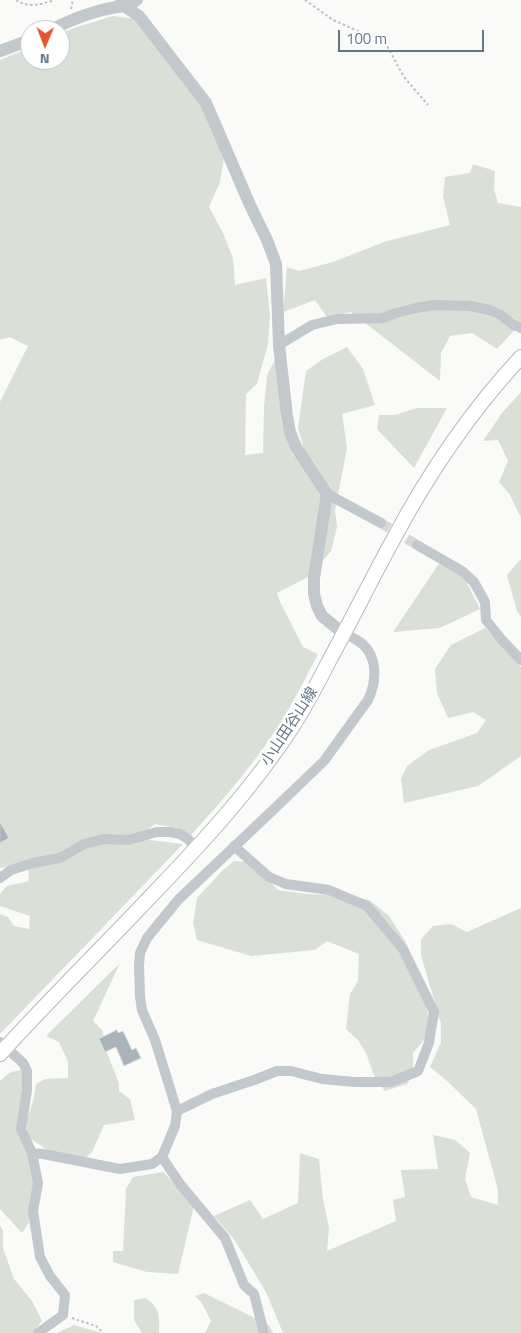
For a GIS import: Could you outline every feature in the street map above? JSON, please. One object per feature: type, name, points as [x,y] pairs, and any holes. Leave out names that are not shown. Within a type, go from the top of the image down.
[{"type":"main road","name":"小山田谷山線","points":[[2,1048],[197,849],[244,794],[273,756],[312,695],[398,531],[441,459],[502,377],[521,357]]},
{"type":"street","points":[[70,20],[122,3],[133,4],[138,0]]},
{"type":"street","points":[[122,3],[140,16],[206,103],[267,240],[276,264],[279,345],[287,416],[290,432],[296,446],[327,494],[381,523]]},
{"type":"street","points":[[0,51],[20,44]]},
{"type":"street","points":[[279,345],[312,325],[337,319],[383,318],[396,312],[434,305],[470,306],[490,310],[521,328]]},
{"type":"street","points":[[32,1153],[92,1163],[120,1170],[152,1164],[162,1157],[175,1126],[177,1110],[155,1040],[142,1010],[140,953],[147,938],[178,900],[324,761],[370,695],[375,679],[375,668],[367,649],[356,639],[344,634],[322,616],[314,594],[314,578],[327,494]]},
{"type":"street","points":[[417,545],[462,571],[474,582],[485,602],[486,620],[521,660]]},
{"type":"street","points":[[0,878],[11,870],[33,863],[60,858],[84,844],[104,839],[128,840],[157,832],[170,832],[180,834],[188,839],[197,849]]},
{"type":"street","points":[[177,1110],[212,1094],[276,1071],[292,1071],[337,1081],[391,1082],[418,1071],[429,1043],[434,1012],[404,949],[367,906],[329,890],[286,884],[269,878],[234,846]]},
{"type":"street","points":[[2,1048],[23,1063],[27,1071],[21,1129],[32,1153],[38,1184],[33,1210],[40,1257],[50,1276],[65,1296],[63,1315],[38,1333]]},
{"type":"street","points":[[162,1157],[180,1184],[225,1238],[244,1285],[254,1294],[264,1333]]},
{"type":"path","points":[[16,0],[21,4],[33,6],[54,0]]},
{"type":"path","points":[[305,0],[332,20],[387,46],[404,77],[428,105]]},
{"type":"path","points":[[63,1315],[96,1326],[103,1333]]},
{"type":"shaded area","points":[[113,16],[136,19],[151,31],[226,144],[220,182],[209,207],[223,233],[233,258],[235,285],[266,278],[270,316],[268,344],[257,384],[246,394],[245,455],[263,453],[267,375],[277,356],[281,420],[293,455],[303,457],[304,449],[298,428],[306,371],[323,359],[347,347],[363,369],[375,405],[342,414],[347,448],[335,510],[337,527],[331,551],[310,576],[277,593],[303,647],[318,654],[287,712],[266,745],[242,776],[190,836],[177,828],[155,824],[140,835],[150,840],[183,844],[0,1034],[0,914],[8,917],[14,926],[29,929],[30,916],[0,906],[0,894],[7,886],[29,881],[28,864],[0,868],[0,402],[28,346],[10,337],[0,340],[0,60],[20,52],[20,70],[70,70],[70,30]]},
{"type":"shaded area","points":[[473,164],[495,171],[494,189],[498,203],[521,207],[521,323],[497,349],[472,333],[450,336],[441,353],[440,381],[351,312],[327,317],[315,300],[283,312],[287,267],[299,271],[333,262],[384,242],[450,225],[443,196],[445,177],[470,173]]},
{"type":"shaded area","points":[[521,392],[521,518],[510,495],[499,482],[508,461],[498,440],[483,441],[502,413]]},
{"type":"shaded area","points":[[417,408],[447,408],[414,468],[377,429],[379,415],[395,415]]},
{"type":"shaded area","points":[[520,560],[521,617],[517,611],[507,575]]},
{"type":"shaded area","points":[[440,562],[464,577],[480,609],[440,628],[393,632]]},
{"type":"shaded area","points":[[485,628],[521,667],[521,756],[478,786],[404,803],[401,779],[407,766],[429,750],[477,733],[486,720],[473,712],[448,718],[437,693],[435,669],[451,645]]},
{"type":"shaded area","points":[[234,861],[251,862],[278,890],[307,894],[348,896],[369,900],[389,916],[405,941],[415,965],[432,1030],[413,1053],[413,1073],[407,1084],[385,1091],[375,1078],[366,1053],[358,1040],[346,1029],[350,994],[358,981],[359,954],[327,941],[315,950],[251,956],[197,940],[193,923],[197,898]]},
{"type":"shaded area","points":[[521,908],[521,1333],[283,1333],[266,1292],[234,1239],[214,1216],[250,1200],[263,1219],[298,1203],[300,1153],[319,1159],[323,1199],[329,1228],[327,1251],[396,1221],[393,1200],[405,1197],[401,1170],[438,1169],[433,1135],[455,1140],[470,1153],[465,1179],[471,1197],[498,1205],[498,1190],[476,1109],[430,1067],[441,1042],[441,1024],[421,955],[421,939],[433,926],[451,924],[467,932]]},
{"type":"shaded area","points":[[120,963],[93,1021],[103,1031],[104,1045],[119,1083],[119,1091],[130,1099],[135,1120],[104,1125],[92,1152],[82,1161],[56,1158],[27,1136],[27,1120],[36,1084],[45,1079],[68,1078],[68,1062],[59,1042],[46,1036]]},
{"type":"shaded area","points":[[20,1070],[26,1073],[20,1115],[37,1171],[33,1208],[28,1224],[22,1233],[0,1209],[0,1081],[9,1073]]},
{"type":"shaded area","points":[[163,1172],[194,1205],[178,1274],[147,1272],[113,1262],[113,1251],[123,1251],[126,1189],[133,1177]]},
{"type":"shaded area","points":[[0,1225],[3,1231],[3,1248],[14,1279],[32,1301],[42,1321],[32,1333],[0,1333]]},
{"type":"shaded area","points":[[204,1293],[269,1325],[273,1333],[205,1333],[211,1321],[202,1303],[195,1296]]},
{"type":"shaded area","points":[[146,1298],[157,1310],[159,1333],[142,1333],[134,1320],[134,1300]]},
{"type":"shaded area","points":[[74,1325],[102,1333],[57,1333]]},
{"type":"building","points":[[0,822],[9,838],[0,843]]},
{"type":"building","points":[[117,1030],[118,1033],[123,1031],[132,1050],[136,1048],[141,1058],[124,1066],[116,1047],[105,1052],[99,1039]]},
{"type":"tunnel","points":[[381,523],[417,545]]}]
